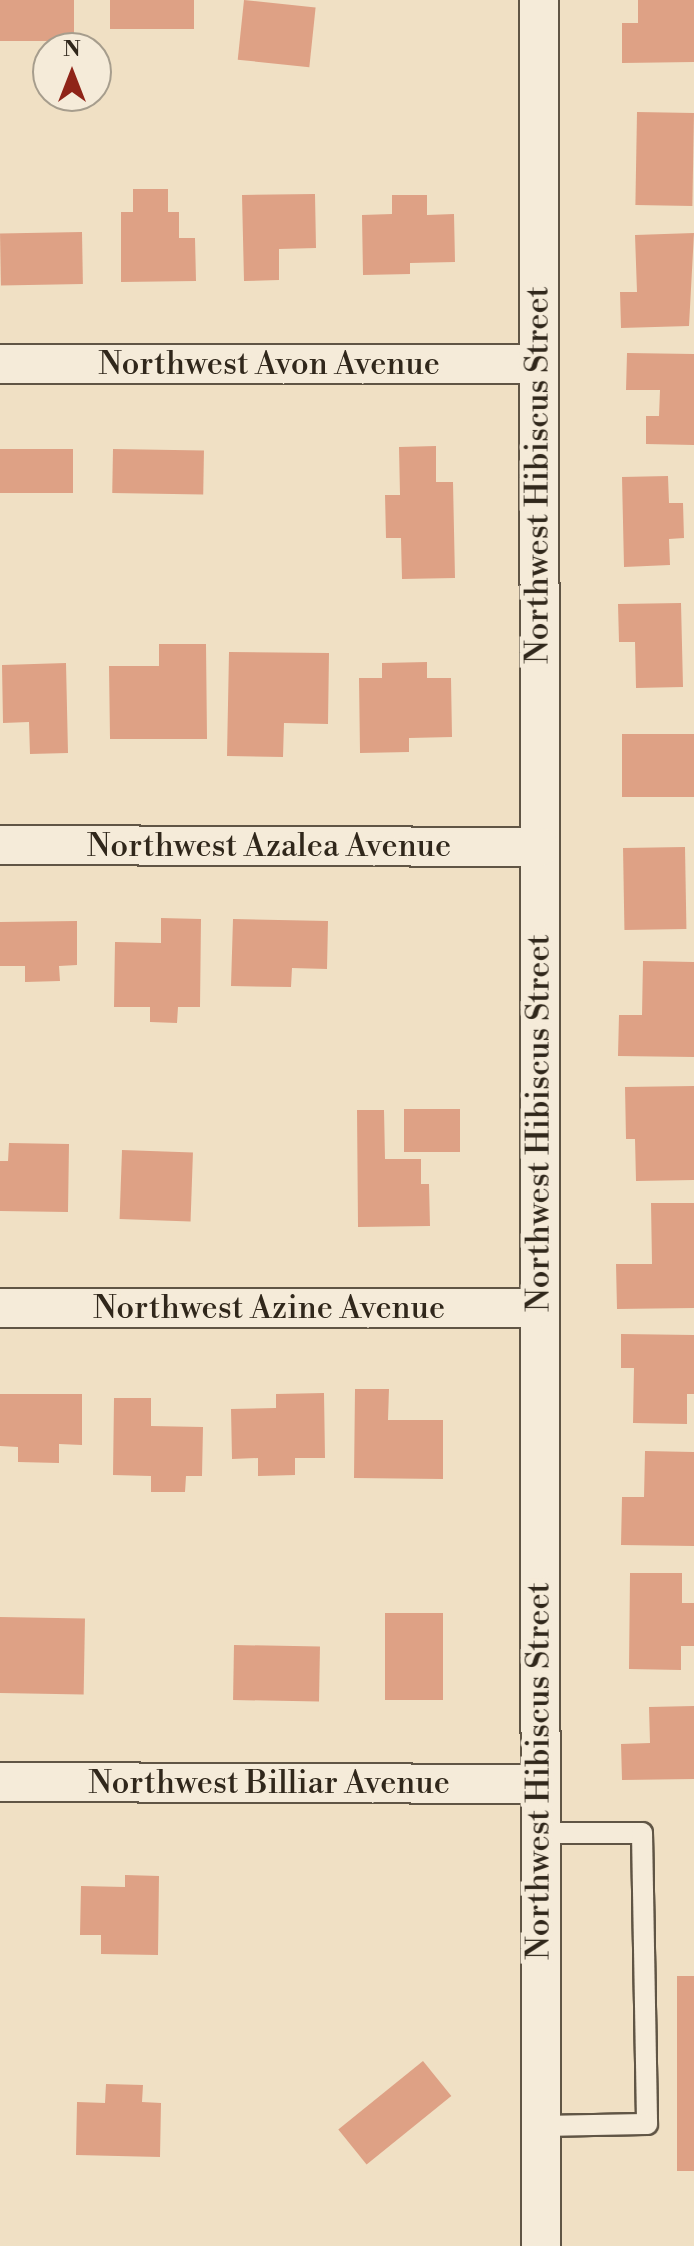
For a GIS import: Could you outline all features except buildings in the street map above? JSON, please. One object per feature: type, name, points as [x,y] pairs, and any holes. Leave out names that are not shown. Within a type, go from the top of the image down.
[{"type":"street","name":"Northwest Hibiscus Street","points":[[539,0],[538,1784],[541,2246]]},
{"type":"street","name":"Northwest Avon Avenue","points":[[0,364],[538,364]]},
{"type":"street","name":"Northwest Azalea Avenue","points":[[0,845],[539,847]]},
{"type":"street","name":"Northwest Azine Avenue","points":[[0,1308],[539,1308]]},
{"type":"street","name":"Northwest Billiar Avenue","points":[[0,1782],[538,1784]]},
{"type":"lane","points":[[539,1833],[642,1833],[647,2124],[540,2126]]}]
